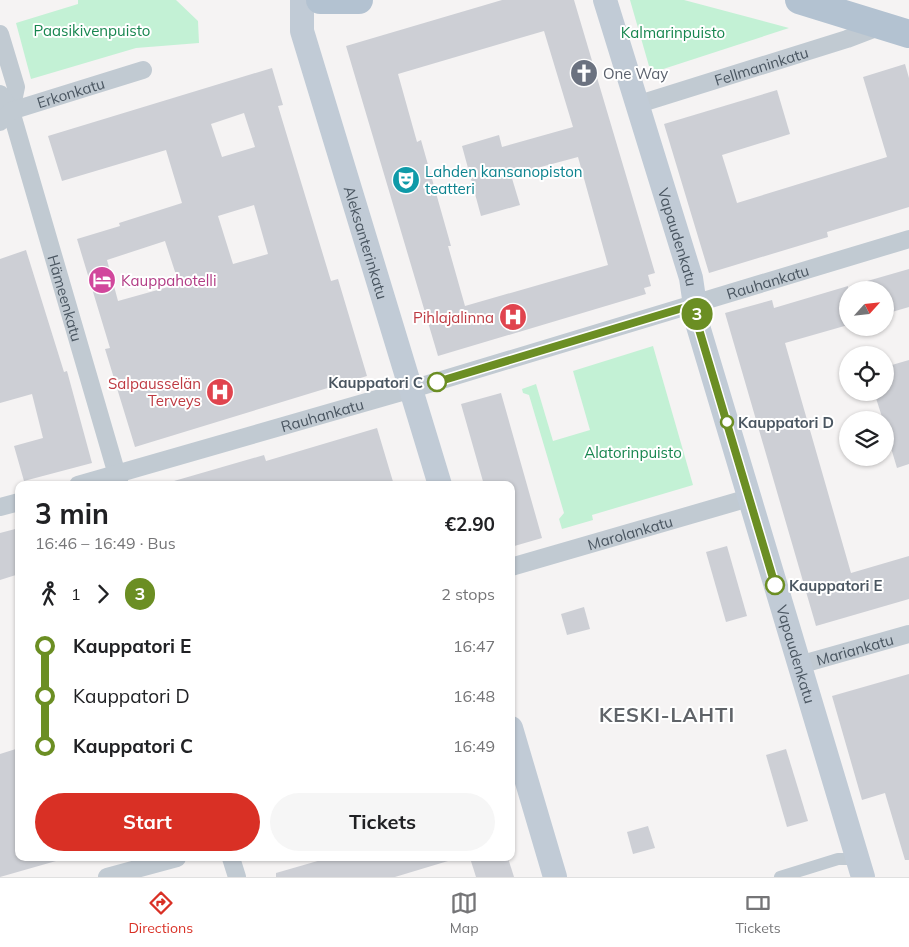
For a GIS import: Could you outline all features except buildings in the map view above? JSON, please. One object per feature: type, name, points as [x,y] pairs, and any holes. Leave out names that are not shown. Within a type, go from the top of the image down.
[{"type":"main road","name":"Aleksanterinkatu","points":[[302,0],[302,31],[439,481]]},
{"type":"main road","points":[[320,0],[359,0]]},
{"type":"main road","name":"Vapaudenkatu","points":[[605,0],[639,104],[691,278],[698,326],[861,868]]},
{"type":"main road","points":[[799,0],[909,34]]},
{"type":"main road","points":[[515,742],[555,877]]},
{"type":"street","name":"Fellmaninkatu","points":[[639,104],[847,39],[881,26]]},
{"type":"street","name":"Hämeenkatu","points":[[0,34],[16,87],[6,116]]},
{"type":"street","name":"Erkonkatu","points":[[6,116],[143,70]]},
{"type":"street","name":"Hämeenkatu","points":[[0,94],[119,479]]},
{"type":"street","name":"Rauhankatu","points":[[105,481],[119,479],[909,239]]},
{"type":"street","name":"Marolankatu","points":[[515,566],[749,498]]},
{"type":"street","points":[[0,507],[15,503]]},
{"type":"street","name":"Mariankatu","points":[[799,665],[909,634]]},
{"type":"street","points":[[780,877],[838,859],[861,868]]},
{"type":"street","points":[[107,877],[166,861]]},
{"type":"street","points":[[232,861],[237,877]]},
{"type":"green space","name":"Paasikivenpuisto","points":[[78,0],[176,0],[198,21],[199,43],[136,48],[31,79],[16,23],[78,4]]},
{"type":"green space","name":"Kalmarinpuisto","points":[[630,0],[684,0],[789,28],[651,73]]},
{"type":"green space","name":"Alatorinpuisto","points":[[653,346],[693,485],[592,515],[593,520],[562,529],[559,519],[564,513],[529,395],[523,393],[522,389],[536,384],[553,441],[590,430],[573,371]]},
{"type":"bus line","name":"3","points":[[437,382],[696,304],[698,326],[775,585]]},
{"type":"place","name":"One Way","points":[[584,73]]},
{"type":"place","name":"Lahden kansanopiston teatteri","points":[[406,180]]},
{"type":"place","name":"Kauppahotelli","points":[[102,280]]},
{"type":"place","name":"Pihlajalinna","points":[[513,317]]},
{"type":"place","name":"Kauppatori C","points":[[437,382]]},
{"type":"place","name":"Salpausselän Terveys","points":[[220,392]]},
{"type":"place","name":"Kauppatori D","points":[[727,422]]},
{"type":"place","name":"Kauppatori E","points":[[775,585]]},
{"type":"district","name":"KESKI-LAHTI","points":[[667,714]]}]
